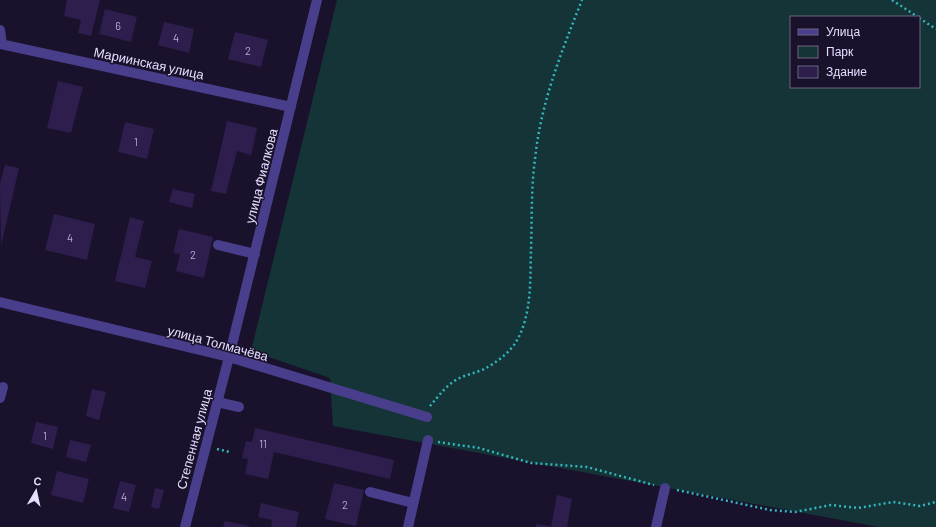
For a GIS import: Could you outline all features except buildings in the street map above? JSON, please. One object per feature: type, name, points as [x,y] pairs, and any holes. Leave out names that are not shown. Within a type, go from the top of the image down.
[{"type":"street","name":"улица Фиалкова","points":[[229,358],[317,0]]},
{"type":"street","name":"Мариинская улица","points":[[0,30],[1,44],[291,107]]},
{"type":"street","points":[[218,245],[255,254]]},
{"type":"street","name":"улица Толмачёва","points":[[0,302],[229,358],[427,417]]},
{"type":"street","name":"Степенная улица","points":[[185,527],[229,358]]},
{"type":"street","points":[[0,398],[3,387]]},
{"type":"street","points":[[217,402],[239,407]]},
{"type":"street","points":[[408,527],[428,440]]},
{"type":"street","points":[[656,527],[665,488]]},
{"type":"street","points":[[370,492],[413,503]]},
{"type":"path","points":[[427,417],[430,406],[453,382],[465,375],[483,369],[500,359],[515,343],[523,327],[530,284],[532,195],[539,126],[546,96],[582,0]]},
{"type":"path","points":[[892,0],[915,16]]},
{"type":"path","points":[[920,19],[936,29]]},
{"type":"path","points":[[428,440],[479,448],[531,463],[587,467],[665,488],[770,510],[795,512],[831,505],[858,508],[893,502],[920,506],[936,502]]},
{"type":"green space","points":[[337,0],[936,0],[936,527],[879,527],[333,426],[330,378],[251,351]]}]
